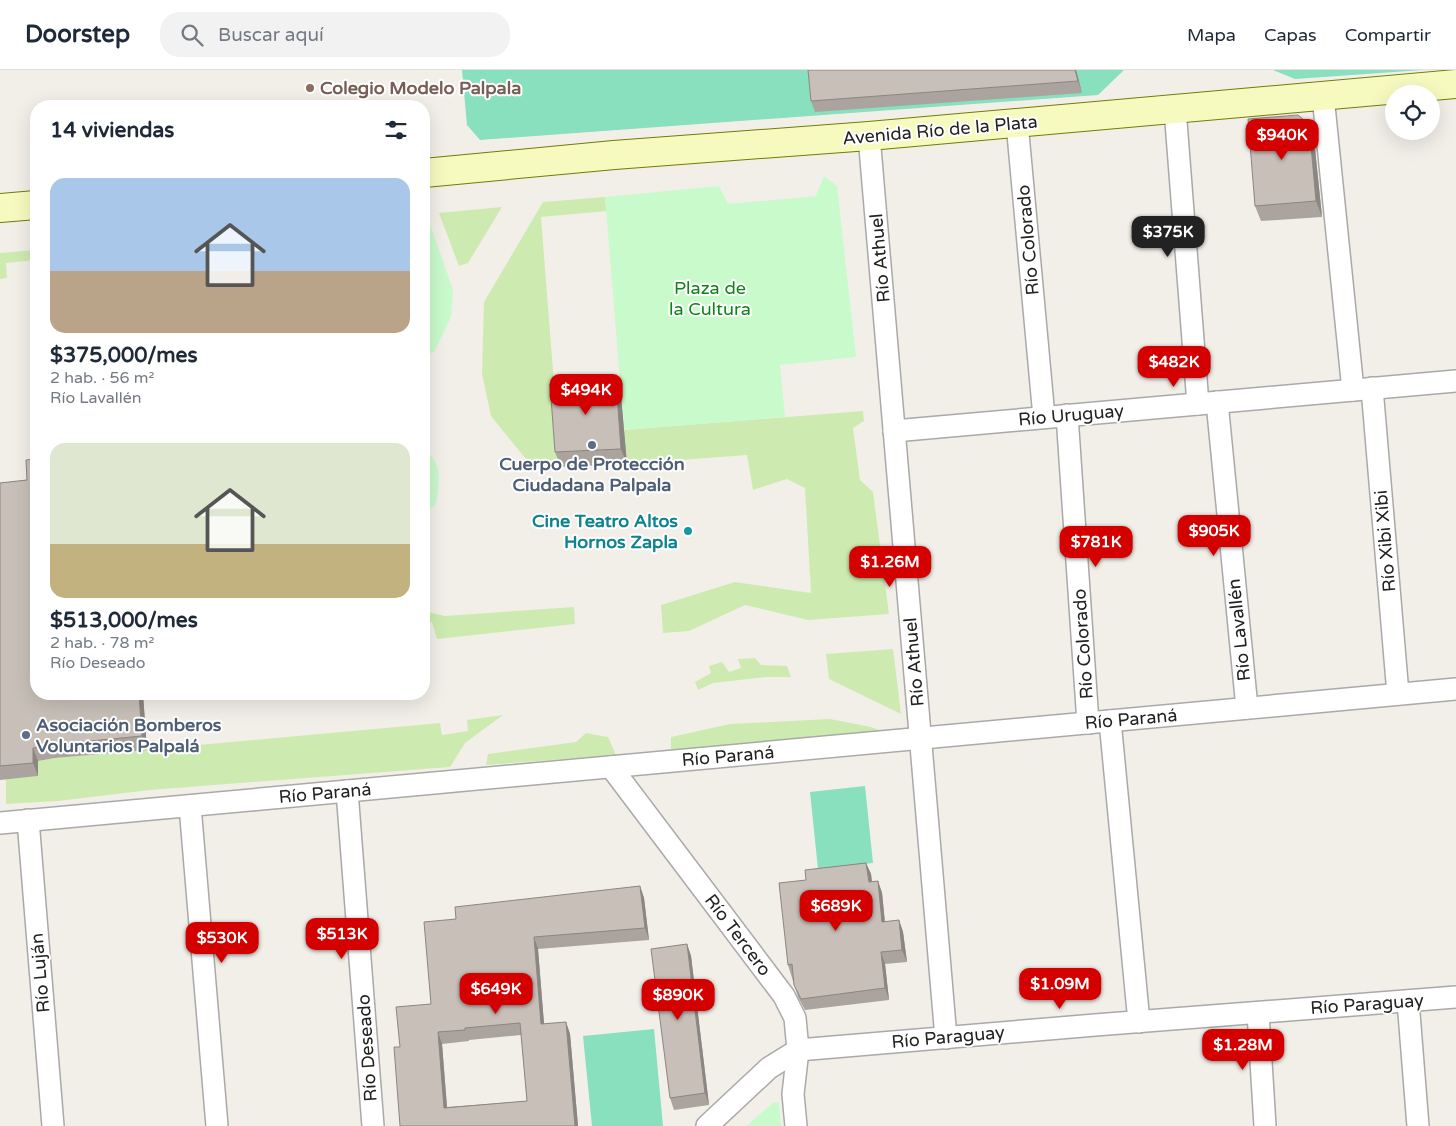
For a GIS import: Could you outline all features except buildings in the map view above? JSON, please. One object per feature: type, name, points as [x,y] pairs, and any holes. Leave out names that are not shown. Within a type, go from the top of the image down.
[{"type":"main road","name":"Avenida Río de la Plata","points":[[430,172],[614,155],[869,136],[1456,84]]},
{"type":"main road","points":[[0,208],[30,206]]},
{"type":"street","name":"Río Xibi Xibi","points":[[1323,96],[1362,389],[1398,694]]},
{"type":"street","name":"Río Lavallén","points":[[1175,109],[1207,403],[1247,708]]},
{"type":"street","name":"Río Colorado","points":[[1017,123],[1044,417]]},
{"type":"street","name":"Río Athuel","points":[[869,136],[946,1038]]},
{"type":"street","name":"Río Uruguay","points":[[894,431],[1456,380]]},
{"type":"street","name":"Río Colorado","points":[[1068,416],[1088,723]]},
{"type":"street","name":"Río Paraná","points":[[0,823],[1456,689]]},
{"type":"street","name":"Río Colorado","points":[[1110,721],[1138,1022]]},
{"type":"street","name":"Río Tercero","points":[[611,767],[784,996],[795,1018],[798,1050],[793,1094],[796,1126]]},
{"type":"street","name":"Río Deseado","points":[[347,791],[373,1126]]},
{"type":"street","points":[[190,806],[217,1126]]},
{"type":"street","name":"Río Luján","points":[[28,820],[53,1126]]},
{"type":"street","name":"Río Paraguay","points":[[708,1126],[769,1068],[798,1050],[1456,997]]},
{"type":"street","points":[[1408,1001],[1418,1126]]},
{"type":"street","points":[[1258,1013],[1265,1126]]},
{"type":"green space","points":[[462,70],[1124,70],[1098,95],[480,140],[467,125]]},
{"type":"green space","points":[[1273,70],[1423,70],[1295,79]]},
{"type":"green space","name":"Plaza de la Cultura","points":[[824,176],[837,186],[856,357],[780,365],[785,417],[624,430],[605,197],[719,186],[728,204],[816,196]]},
{"type":"green space","points":[[605,197],[607,211],[541,217],[560,460],[530,464],[491,416],[482,374],[484,302],[543,202]]},
{"type":"green space","points":[[502,207],[468,263],[459,266],[439,213]]},
{"type":"green space","points":[[430,224],[453,290],[451,317],[434,352],[430,353]]},
{"type":"green space","points":[[30,250],[30,261],[6,263],[7,278],[0,279],[0,253]]},
{"type":"green space","points":[[863,411],[864,421],[853,428],[860,480],[873,492],[889,614],[808,620],[745,605],[689,631],[663,633],[661,605],[735,582],[811,593],[805,488],[787,479],[753,490],[747,455],[627,464],[624,430]]},
{"type":"green space","points":[[430,455],[435,461],[439,474],[436,504],[430,510]]},
{"type":"green space","points":[[574,607],[575,624],[437,639],[432,622],[430,622],[430,612],[445,616]]},
{"type":"green space","points":[[893,649],[901,714],[829,679],[826,654]]},
{"type":"green space","points":[[755,658],[761,665],[787,666],[791,677],[766,677],[713,683],[698,690],[695,682],[711,673],[709,666],[722,662],[729,672],[741,668],[738,659]]},
{"type":"green space","points":[[503,715],[465,743],[450,767],[150,790],[58,801],[6,804],[6,779],[37,776],[38,761],[440,723],[442,735],[468,731],[467,720]]},
{"type":"green space","points":[[830,719],[871,727],[890,734],[671,750],[671,737],[730,724]]},
{"type":"green space","points":[[586,733],[608,737],[616,755],[486,765],[488,754],[576,742]]},
{"type":"green space","points":[[865,786],[873,863],[818,869],[810,792]]},
{"type":"green space","points":[[654,1029],[663,1126],[592,1126],[583,1036]]},
{"type":"green space","points":[[774,1102],[779,1103],[781,1126],[746,1126]]},
{"type":"place","name":"Colegio Modelo Palpala","points":[[310,88]]},
{"type":"place","name":"Cuerpo de Protección Ciudadana Palpala","points":[[592,445]]},
{"type":"place","name":"Cine Teatro Altos Hornos Zapla","points":[[688,531]]},
{"type":"place","name":"Asociación Bomberos Voluntarios Palpalá","points":[[26,735]]}]
